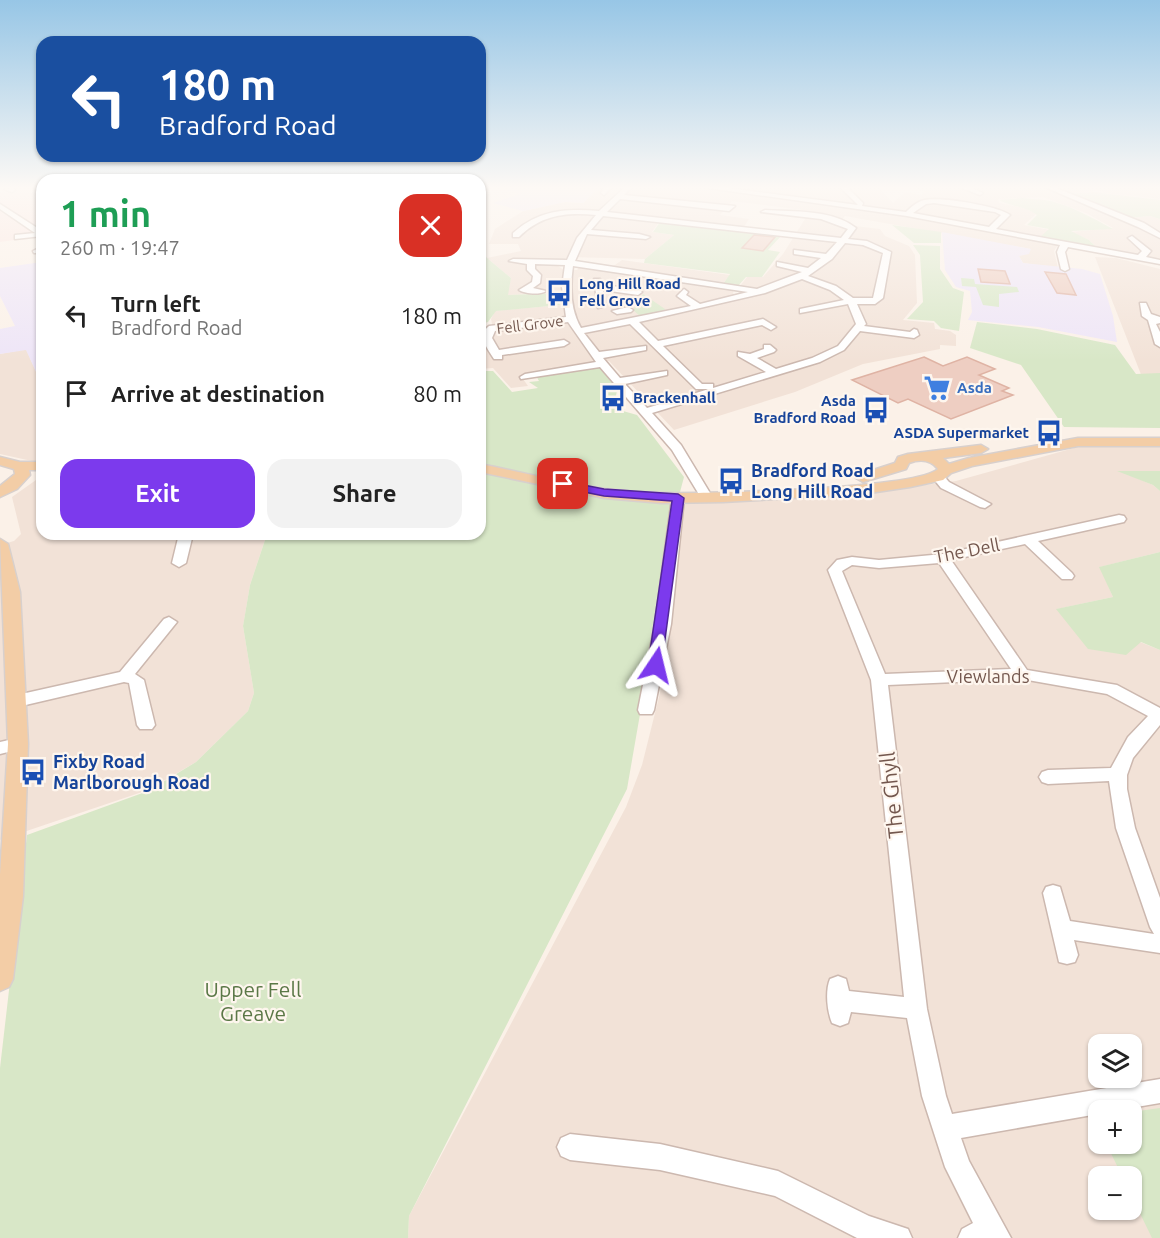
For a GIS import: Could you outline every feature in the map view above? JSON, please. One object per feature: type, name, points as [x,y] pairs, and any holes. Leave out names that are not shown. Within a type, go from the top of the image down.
[{"type":"main road","points":[[486,469],[604,493],[678,498],[703,493],[861,479],[884,474],[901,466],[901,462],[907,458],[1073,434],[1160,434]]},
{"type":"main road","points":[[486,460],[603,483],[703,493],[863,489],[938,475],[969,462],[1078,441],[1160,442]]},
{"type":"main road","points":[[923,456],[942,463],[938,475]]},
{"type":"main road","points":[[0,461],[20,466],[36,466]]},
{"type":"main road","points":[[6,489],[23,475],[20,466]]},
{"type":"main road","points":[[901,466],[915,476],[938,475]]},
{"type":"main road","points":[[6,489],[36,477]]},
{"type":"main road","points":[[0,544],[11,592],[17,701],[9,746],[11,896],[0,979]]},
{"type":"street","points":[[579,246],[571,263],[567,283],[572,319],[599,360],[617,382],[682,452],[703,493]]},
{"type":"street","points":[[579,331],[632,314],[699,307],[759,291],[805,273],[829,257],[840,246]]},
{"type":"street","points":[[805,309],[851,301],[874,301],[879,298],[888,257],[887,252],[870,246]]},
{"type":"street","points":[[1064,246],[1061,252],[1065,268]]},
{"type":"street","points":[[1074,246],[1160,262]]},
{"type":"street","points":[[1140,258],[1147,251],[1141,246]]},
{"type":"street","points":[[798,252],[829,257]]},
{"type":"street","points":[[526,259],[531,270],[537,275],[536,282]]},
{"type":"street","points":[[513,261],[526,259],[571,263],[759,291]]},
{"type":"street","points":[[645,412],[705,389],[787,369],[840,348],[859,328],[861,324],[851,301],[805,273],[780,264]]},
{"type":"street","points":[[601,306],[598,284],[637,295],[657,276]]},
{"type":"street","points":[[536,282],[544,287],[523,290],[536,282]]},
{"type":"street","points":[[684,292],[681,296],[699,307]]},
{"type":"street","points":[[1143,305],[1147,316],[1157,320]]},
{"type":"street","points":[[617,310],[632,314],[657,344],[705,389]]},
{"type":"street","name":"Fell Grove","points":[[486,330],[496,327],[572,319]]},
{"type":"street","points":[[1157,320],[1150,322],[1160,345]]},
{"type":"street","points":[[657,344],[763,322],[771,327]]},
{"type":"street","points":[[859,328],[914,335]]},
{"type":"street","name":"Fell Grove","points":[[486,336],[497,355],[556,343]]},
{"type":"street","points":[[767,347],[771,350],[745,356],[787,369]]},
{"type":"street","points":[[532,378],[643,348]]},
{"type":"street","points":[[617,382],[658,376]]},
{"type":"street","points":[[938,475],[945,485],[985,504]]},
{"type":"street","points":[[646,710],[663,624],[678,498]]},
{"type":"street","name":"The Dell","points":[[841,589],[835,570],[842,563],[852,561],[879,564],[944,558],[1119,519]]},
{"type":"street","points":[[1028,539],[1067,576]]},
{"type":"street","points":[[179,563],[185,540]]},
{"type":"street","points":[[944,558],[1022,674]]},
{"type":"street","name":"The Ghyll","points":[[841,589],[879,680],[916,1009],[934,1096],[958,1167],[986,1235]]},
{"type":"street","points":[[125,676],[169,622]]},
{"type":"street","name":"Viewlands","points":[[879,680],[1022,674],[1111,688],[1160,715]]},
{"type":"street","points":[[17,701],[125,676],[136,680],[146,725]]},
{"type":"street","points":[[1160,715],[1137,735],[1118,774],[1117,799],[1160,927]]},
{"type":"street","points":[[1048,777],[1118,774]]},
{"type":"street","points":[[1053,892],[1067,955]]},
{"type":"street","points":[[1062,929],[1160,944]]},
{"type":"street","points":[[839,1001],[916,1009]]},
{"type":"street","points":[[945,1128],[1160,1092]]},
{"type":"street","points":[[570,1147],[660,1157],[778,1184],[865,1228],[899,1238]]},
{"type":"shaded area","points":[[519,246],[661,246],[645,259],[568,257],[555,264],[564,270],[577,270],[580,266],[608,270],[622,260],[730,275],[720,287],[733,289],[734,301],[765,291],[740,286],[747,277],[763,277],[788,246],[908,246],[915,255],[917,303],[903,320],[934,323],[935,329],[950,331],[956,335],[956,346],[940,345],[940,349],[863,364],[795,392],[674,430],[609,361],[521,376],[528,386],[511,388],[493,368],[486,369],[486,330],[493,329],[491,319],[495,311],[560,305],[557,293],[507,295],[511,278],[487,258],[521,251]]},
{"type":"shaded area","points":[[943,246],[1014,246],[1031,249],[1029,254],[1019,256],[1023,263],[1082,269],[1100,274],[1113,316],[1117,342],[1038,327],[968,320],[972,312],[970,291],[956,287],[945,270]]},
{"type":"shaded area","points":[[1013,246],[1057,246],[1054,251],[1058,268],[1023,263],[1019,256],[1031,249]]},
{"type":"shaded area","points":[[1095,246],[1160,246],[1160,261],[1098,249]]},
{"type":"shaded area","points":[[1095,257],[1116,258],[1160,269],[1160,375],[1142,377]]},
{"type":"shaded area","points":[[36,263],[36,372],[26,350],[0,354],[0,329],[15,326],[0,296],[0,268]]},
{"type":"shaded area","points":[[26,349],[36,372],[36,462],[0,454],[0,354]]},
{"type":"shaded area","points":[[1081,446],[1160,446],[1160,471],[1120,471],[1153,485],[1160,491],[1160,552],[1100,567],[1113,597],[1057,609],[1160,650],[1160,1238],[408,1238],[409,1216],[626,807],[642,765],[660,693],[682,502],[720,503],[837,496],[956,481]]},
{"type":"shaded area","points":[[36,480],[36,540],[265,540],[250,585],[243,626],[254,693],[248,711],[196,762],[148,790],[0,840],[0,545],[14,541],[21,534],[12,497]]},
{"type":"green space","points":[[661,246],[772,246],[768,250],[780,252],[762,277],[746,277],[738,286],[723,284],[730,274],[644,263],[645,259]]},
{"type":"green space","points":[[914,246],[940,246],[940,269],[953,288],[964,292],[959,331],[941,328],[934,321],[907,319],[923,302],[920,255]]},
{"type":"green space","points":[[486,257],[511,278],[508,295],[557,293],[560,305],[496,311],[486,322]]},
{"type":"green space","points":[[961,278],[974,279],[975,284],[1017,287],[1019,292],[999,294],[999,307],[983,305],[976,287],[962,286]]},
{"type":"green space","points":[[643,294],[665,309],[662,313],[641,317],[633,310]]},
{"type":"green space","points":[[977,322],[1037,329],[1115,345],[1136,374],[1160,373],[1160,428],[1064,427],[1021,365],[970,348]]},
{"type":"green space","name":"Upper Fell Greave","points":[[599,367],[618,387],[615,399],[616,409],[637,415],[684,477],[676,507],[627,789],[409,1216],[408,1238],[0,1238],[0,1068],[27,835],[148,791],[196,762],[248,711],[254,693],[243,626],[250,585],[265,540],[486,540],[486,371],[493,371],[512,392],[538,388],[529,382],[539,381],[536,376]]},
{"type":"green space","points":[[1117,471],[1160,471],[1160,491],[1153,485]]},
{"type":"green space","points":[[1160,552],[1160,650],[1141,642],[1126,655],[1088,649],[1056,609],[1113,597],[1099,567]]},
{"type":"green space","points":[[1160,1108],[1160,1238],[1152,1238],[1142,1218],[1142,1166],[1117,1166],[1111,1154],[1142,1154],[1142,1110]]},
{"type":"building","points":[[744,246],[767,246],[763,251],[742,248]]},
{"type":"building","points":[[978,269],[1005,271],[1010,284],[981,282]]},
{"type":"building","points":[[1045,272],[1066,274],[1076,295],[1057,293]]},
{"type":"building","name":"Asda","points":[[924,357],[943,366],[967,357],[995,369],[979,375],[1009,388],[1002,391],[1013,395],[951,419],[908,399],[898,403],[852,380]]},
{"type":"place","name":"Long Hill Road Fell Grove","points":[[559,293]]},
{"type":"place","name":"Asda","points":[[937,388]]},
{"type":"place","name":"Brackenhall","points":[[613,398]]},
{"type":"place","name":"Asda Bradford Road","points":[[876,410]]},
{"type":"place","name":"ASDA Supermarket","points":[[1049,433]]},
{"type":"place","name":"Bradford Road Long Hill Road","points":[[731,481]]},
{"type":"place","name":"Fixby Road Marlborough Road","points":[[33,772]]},
{"type":"route","points":[[563,484],[604,493],[678,498],[656,665]]}]
